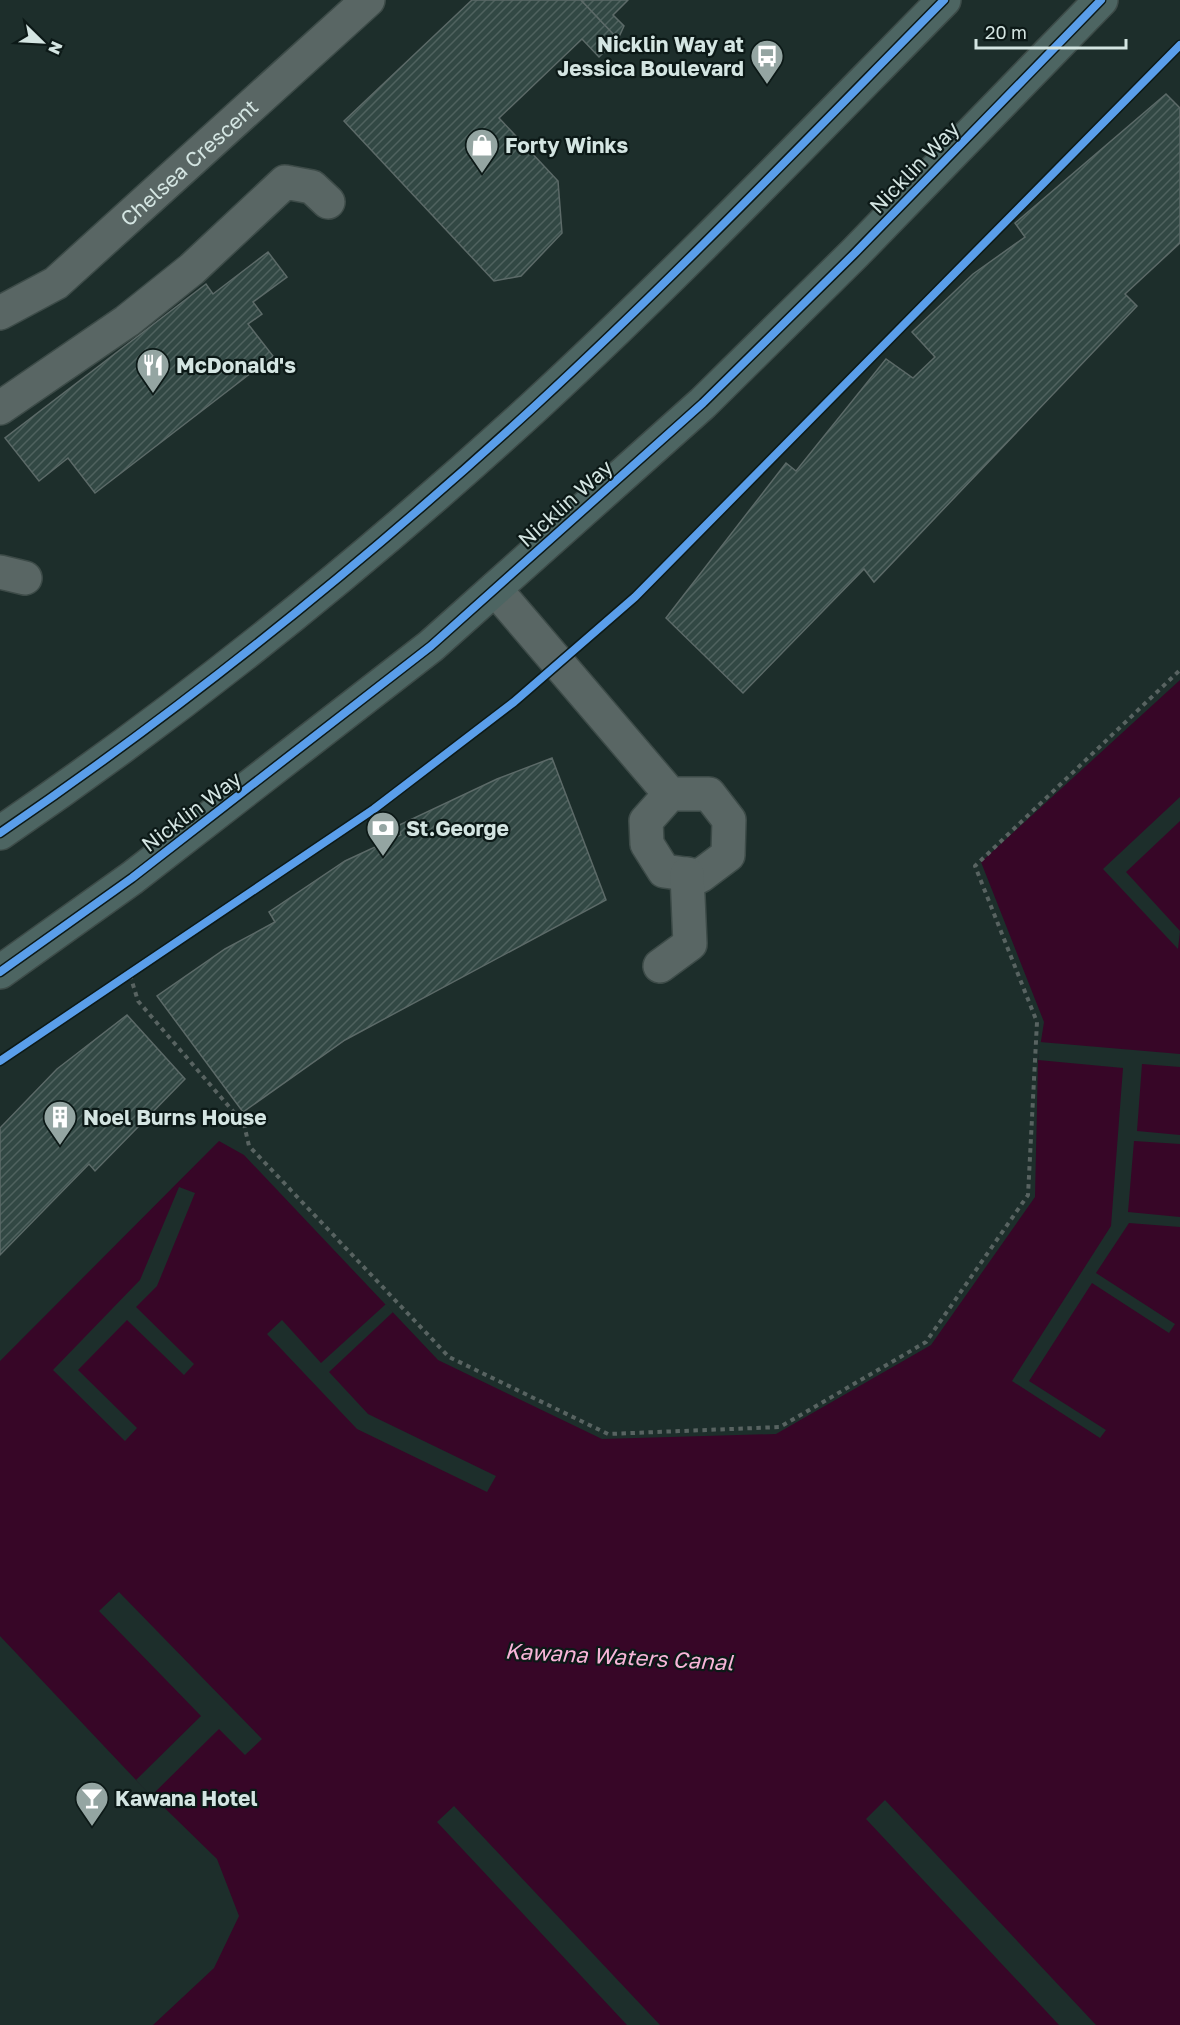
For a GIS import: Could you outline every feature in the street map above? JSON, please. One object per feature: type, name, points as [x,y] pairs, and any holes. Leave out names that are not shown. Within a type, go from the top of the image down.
[{"type":"highway","points":[[0,833],[117,750],[242,655],[376,546],[534,407],[678,270],[944,0]]},
{"type":"highway","name":"Nicklin Way","points":[[0,972],[132,878],[293,756],[431,646],[703,403],[854,254],[1101,0]]},
{"type":"street","name":"Chelsea Crescent","points":[[0,313],[56,283],[368,0]]},
{"type":"street","points":[[0,408],[127,321],[192,269],[285,182],[312,187],[328,202]]},
{"type":"street","points":[[495,589],[670,794]]},
{"type":"street","points":[[670,794],[709,794],[729,820],[728,855],[700,876],[664,871],[647,844],[646,821],[670,794]]},
{"type":"street","points":[[660,966],[690,944],[687,874]]},
{"type":"path","points":[[130,975],[138,1001],[244,1124],[249,1146],[449,1357],[608,1434],[780,1426],[926,1342],[1028,1195],[1037,1022],[975,866],[1180,670]]},
{"type":"path","points":[[120,982],[140,969]]},
{"type":"water","name":"Kawana Waters Canal","points":[[1180,680],[1180,2025],[153,2025],[214,1968],[239,1916],[217,1859],[136,1780],[0,1636],[0,1361],[219,1141],[244,1155],[438,1360],[602,1439],[776,1434],[931,1345],[1035,1197],[1038,1060],[1044,1022],[981,862]]},
{"type":"pier","points":[[1180,797],[1180,821],[1126,872],[1180,931],[1178,949],[1103,869]]},
{"type":"pier","points":[[1040,1042],[1180,1054],[1180,1067],[1142,1064],[1137,1131],[1180,1135],[1180,1144],[1134,1141],[1128,1212],[1180,1217],[1180,1227],[1129,1223],[1096,1273],[1175,1324],[1169,1333],[1092,1283],[1029,1381],[1106,1430],[1100,1438],[1012,1381],[1111,1226],[1123,1068],[1038,1060]]},
{"type":"pier","points":[[179,1187],[195,1193],[157,1286],[136,1307],[194,1364],[184,1375],[127,1320],[78,1370],[137,1428],[125,1441],[53,1370],[140,1280]]},
{"type":"pier","points":[[386,1304],[393,1312],[329,1372],[368,1414],[496,1476],[487,1492],[357,1429],[267,1334],[282,1320],[321,1363]]},
{"type":"pier","points":[[119,1592],[262,1739],[245,1755],[219,1729],[151,1796],[136,1780],[201,1716],[99,1611]]},
{"type":"pier","points":[[885,1800],[1096,2025],[1059,2025],[866,1819]]},
{"type":"pier","points":[[454,1806],[660,2025],[627,2025],[437,1822]]},
{"type":"building","points":[[472,0],[581,0],[618,39],[599,57],[582,39],[499,118],[558,181],[562,233],[521,276],[494,281],[344,121]]},
{"type":"building","points":[[581,0],[628,0],[613,15],[624,26],[618,39]]},
{"type":"building","points":[[1166,94],[1180,108],[1180,243],[1125,294],[1137,306],[874,582],[864,569],[743,693],[666,618],[786,463],[796,471],[886,359],[913,378],[935,357],[912,332],[973,274],[1025,237],[1015,223]]},
{"type":"building","points":[[268,252],[287,277],[253,302],[262,314],[248,324],[273,356],[95,493],[68,458],[39,481],[5,438],[206,284],[213,294]]},
{"type":"building","points":[[552,758],[606,900],[345,1040],[243,1112],[157,996],[225,949],[275,922],[269,912],[345,861],[401,835],[397,826],[497,779]]},
{"type":"building","name":"Noel Burns House","points":[[127,1015],[185,1079],[95,1171],[89,1164],[0,1255],[0,1128],[57,1069]]},
{"type":"cycle path","points":[[0,833],[208,682],[407,520],[588,357],[742,206],[944,0]]},
{"type":"cycle path","points":[[0,972],[132,878],[431,646],[703,403],[854,254],[1101,0]]},
{"type":"cycle path","points":[[0,1061],[374,809],[514,702],[635,597],[1180,45]]},
{"type":"place","name":"Nicklin Way at Jessica Boulevard","points":[[767,85]]},
{"type":"place","name":"Forty Winks","points":[[482,174]]},
{"type":"place","name":"McDonald's","points":[[153,394]]},
{"type":"place","name":"St.George","points":[[383,857]]},
{"type":"place","name":"Noel Burns House","points":[[60,1146]]},
{"type":"place","name":"Kawana Hotel","points":[[92,1827]]}]
